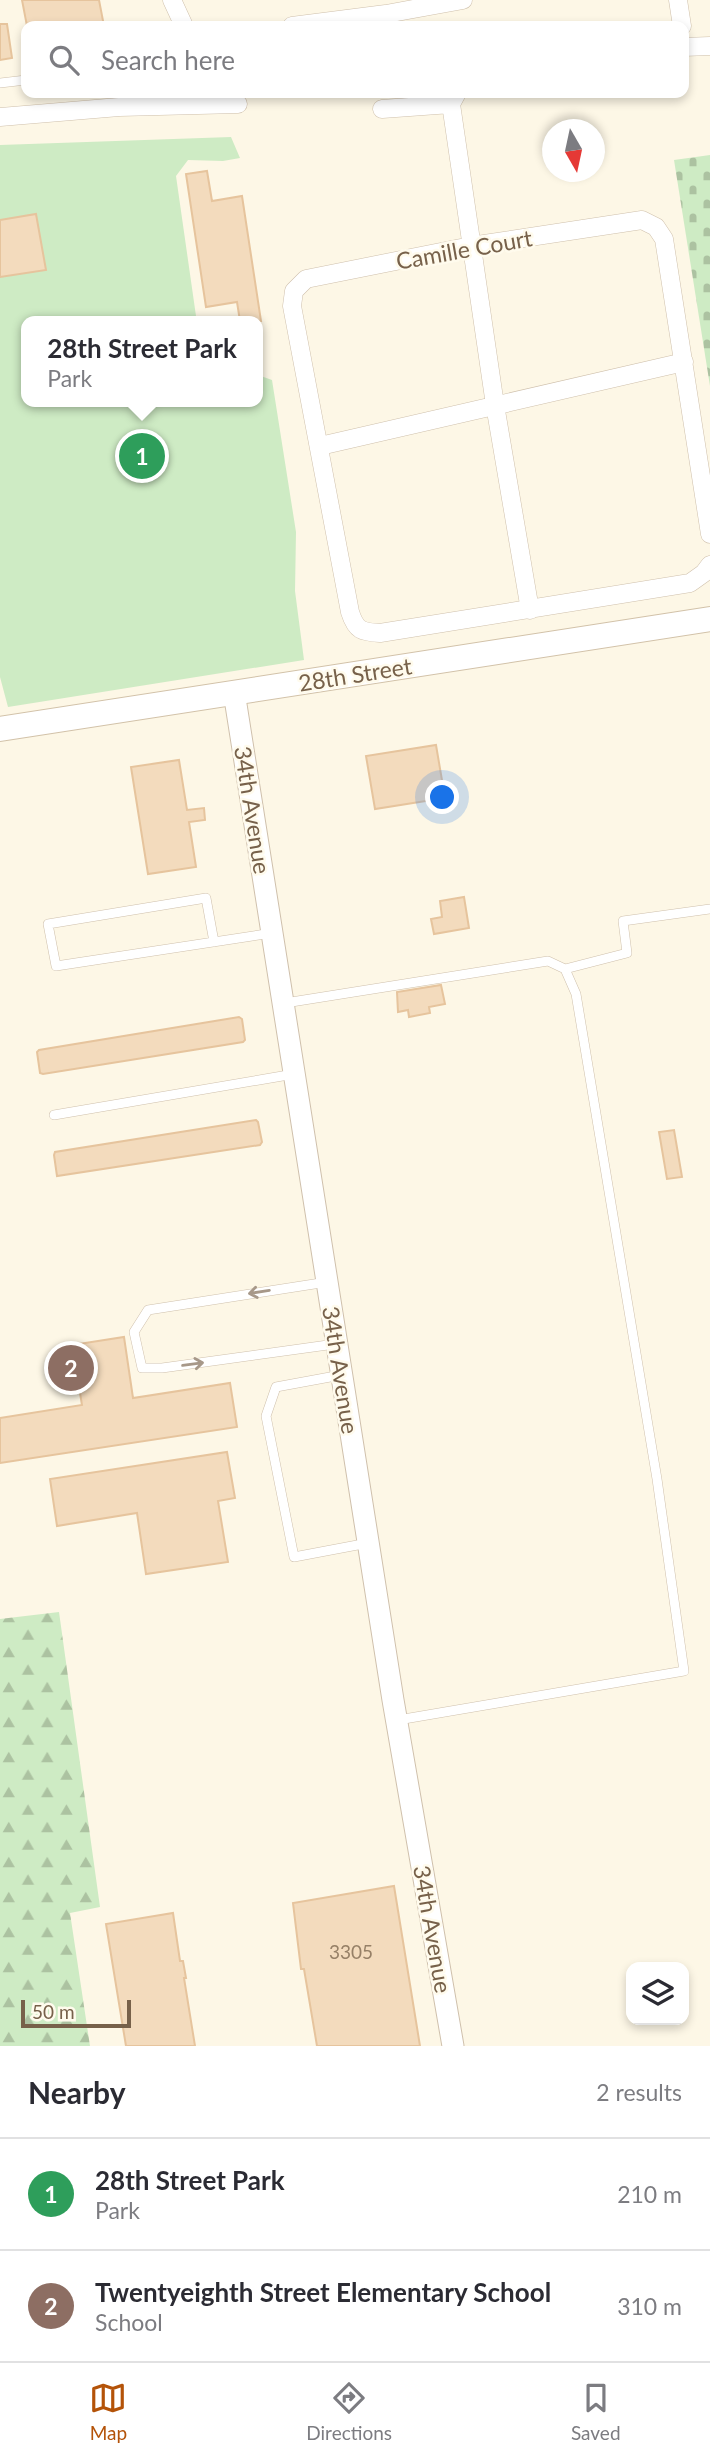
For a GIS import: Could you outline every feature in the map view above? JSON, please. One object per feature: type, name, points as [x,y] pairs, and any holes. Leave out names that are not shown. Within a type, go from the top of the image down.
[{"type":"main road","name":"28th Street","points":[[0,729],[710,619]]},
{"type":"street","points":[[172,0],[182,21]]},
{"type":"street","points":[[331,21],[463,0]]},
{"type":"street","points":[[678,0],[681,21]]},
{"type":"street","points":[[689,44],[710,46]]},
{"type":"street","points":[[382,109],[454,99],[471,246],[530,610]]},
{"type":"street","points":[[0,117],[131,100],[238,104]]},
{"type":"street","name":"Camille Court","points":[[710,534],[664,239],[656,227],[642,220],[471,246],[306,279],[294,291],[292,306],[354,624],[364,632],[380,633],[690,583],[710,565]]},
{"type":"street","points":[[320,446],[684,362]]},
{"type":"street","name":"34th Avenue","points":[[234,692],[396,1720],[453,2046]]},
{"type":"lane","points":[[0,83],[21,81]]},
{"type":"lane","points":[[214,942],[206,898],[48,924],[56,966],[214,942],[272,933]]},
{"type":"lane","points":[[283,1003],[548,961],[565,969],[627,953],[623,921],[710,909]]},
{"type":"lane","points":[[396,1720],[684,1671],[657,1479],[576,994],[565,969]]},
{"type":"lane","points":[[54,1115],[294,1074]]},
{"type":"lane","points":[[327,1282],[148,1310],[134,1332],[142,1368],[162,1368],[337,1344]]},
{"type":"lane","points":[[341,1374],[276,1387],[266,1416],[294,1557],[368,1544]]},
{"type":"green space","points":[[231,137],[240,158],[223,161],[188,160],[176,176],[196,316],[21,316],[21,407],[263,407],[263,377],[272,380],[296,532],[295,591],[304,660],[8,707],[0,677],[0,145]]},
{"type":"green space","points":[[710,155],[710,386],[674,160]]},
{"type":"green space","points":[[59,1612],[100,1907],[70,1913],[90,2046],[0,2046],[0,1619]]},
{"type":"building","points":[[22,0],[99,0],[103,21],[26,21]]},
{"type":"building","points":[[0,24],[7,24],[12,58],[0,60]]},
{"type":"building","points":[[207,171],[212,201],[242,196],[260,316],[239,316],[237,302],[206,307],[186,174]]},
{"type":"building","points":[[36,214],[46,270],[0,277],[0,220]]},
{"type":"building","points":[[436,745],[445,798],[375,809],[366,756]]},
{"type":"building","points":[[179,760],[187,810],[204,808],[205,820],[189,822],[196,867],[148,874],[131,767]]},
{"type":"building","points":[[464,897],[469,928],[434,934],[431,919],[442,917],[440,901]]},
{"type":"building","points":[[441,985],[445,1004],[429,1007],[430,1013],[409,1017],[408,1010],[398,1012],[397,992]]},
{"type":"building","points":[[239,1017],[242,1019],[243,1042],[40,1073],[39,1050]]},
{"type":"building","points":[[256,1120],[262,1142],[260,1145],[57,1176],[55,1152]]},
{"type":"building","points":[[674,1130],[682,1177],[667,1179],[659,1132]]},
{"type":"building","points":[[124,1337],[133,1398],[230,1383],[237,1427],[0,1463],[0,1418],[82,1405],[72,1345]]},
{"type":"building","points":[[227,1452],[235,1498],[218,1501],[228,1562],[146,1574],[137,1513],[57,1526],[50,1479]]},
{"type":"building","points":[[394,1886],[420,2046],[317,2046],[304,1969],[301,1969],[293,1903]]},
{"type":"building","points":[[173,1913],[180,1961],[183,1961],[186,1978],[195,2046],[126,2046],[106,1924]]},
{"type":"place","name":"28th Street Park","points":[[142,456]]},
{"type":"place","name":"Twentyeighth Street Elementary School","points":[[71,1368]]}]
